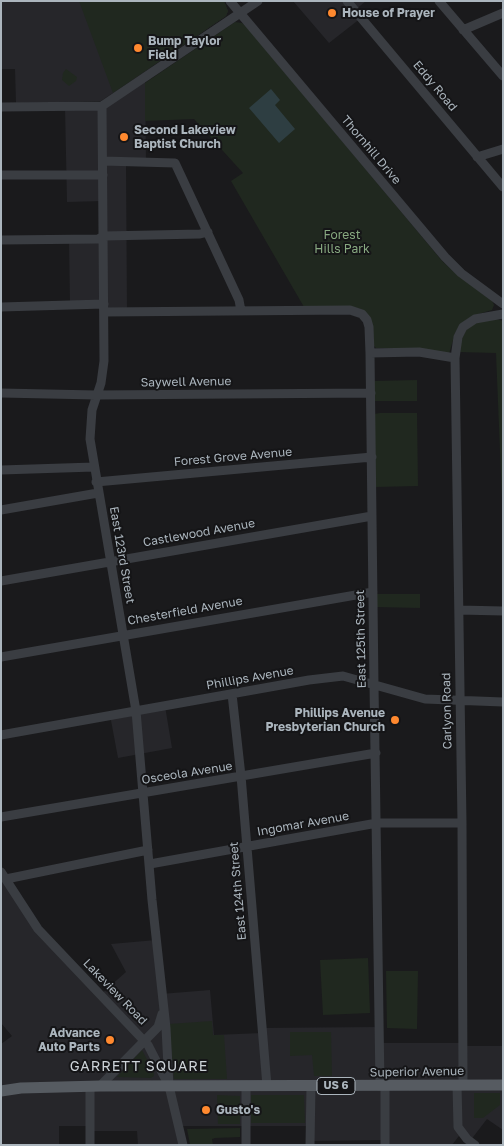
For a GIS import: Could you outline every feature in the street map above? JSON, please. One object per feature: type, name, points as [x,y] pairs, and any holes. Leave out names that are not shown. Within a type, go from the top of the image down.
[{"type":"main road","name":"Superior Avenue","points":[[1,1091],[21,1088],[95,1086],[503,1085]]},
{"type":"street","name":"Thornhill Drive","points":[[230,1],[445,257],[461,273],[503,304]]},
{"type":"street","points":[[1,108],[102,106],[258,1]]},
{"type":"street","name":"Eddy Road","points":[[347,1],[503,187]]},
{"type":"street","points":[[439,1],[503,76]]},
{"type":"street","points":[[463,30],[503,13]]},
{"type":"street","name":"East 123rd Street","points":[[102,106],[104,361],[101,383],[96,395],[90,423],[90,439],[136,710],[162,1009],[166,1028],[169,1086]]},
{"type":"street","points":[[477,157],[503,149]]},
{"type":"street","points":[[1,306],[242,311],[239,300],[174,161],[103,161]]},
{"type":"street","points":[[1,176],[103,174]]},
{"type":"street","points":[[1,240],[98,238],[104,236],[200,234],[208,232]]},
{"type":"street","name":"East 125th Street","points":[[242,311],[350,310],[362,314],[369,328],[374,685],[385,1145]]},
{"type":"street","name":"Carlyon Road","points":[[475,1145],[467,1139],[458,1127],[462,823],[455,358],[458,337],[463,327],[475,319],[503,314]]},
{"type":"street","points":[[370,353],[419,352],[455,358]]},
{"type":"street","name":"Saywell Avenue","points":[[1,393],[96,395],[371,393]]},
{"type":"street","name":"Forest Grove Avenue","points":[[96,482],[372,457]]},
{"type":"street","points":[[1,470],[94,467]]},
{"type":"street","points":[[1,510],[98,493]]},
{"type":"street","name":"Castlewood Avenue","points":[[1,581],[372,516]]},
{"type":"street","name":"Chesterfield Avenue","points":[[1,657],[373,592]]},
{"type":"street","points":[[459,610],[503,611]]},
{"type":"street","name":"Phillips Avenue","points":[[1,735],[136,710],[343,676],[426,699],[503,702]]},
{"type":"street","name":"East 124th Street","points":[[232,694],[241,776],[267,1086]]},
{"type":"street","name":"Osceola Avenue","points":[[1,817],[376,753]]},
{"type":"street","name":"Ingomar Avenue","points":[[150,864],[377,823],[462,823]]},
{"type":"street","points":[[4,876],[148,850]]},
{"type":"street","name":"Lakeview Road","points":[[4,876],[38,929],[144,1039],[169,1086],[183,1145]]},
{"type":"street","points":[[90,1145],[95,1086],[160,1024],[162,1009]]},
{"type":"street","points":[[246,1086],[246,1145]]},
{"type":"street","points":[[310,1086],[310,1145]]},
{"type":"shaded area","points":[[1,1],[224,1],[228,11],[226,16],[101,101],[16,103],[15,69],[1,69]]},
{"type":"shaded area","points":[[293,1],[366,1],[355,10],[361,18],[329,43]]},
{"type":"shaded area","points":[[145,78],[146,161],[126,162],[127,312],[104,312],[104,305],[70,305],[69,239],[98,239],[103,201],[67,202],[65,107],[102,106]]},
{"type":"shaded area","points":[[271,89],[280,100],[275,105],[295,129],[279,143],[249,108]]},
{"type":"shaded area","points":[[165,706],[172,748],[118,758],[110,715]]},
{"type":"shaded area","points":[[1,872],[38,929],[100,995],[126,972],[111,944],[156,940],[161,994],[210,990],[214,1035],[262,1033],[262,1028],[379,1027],[380,1043],[463,1043],[463,1046],[503,1046],[503,1130],[487,1119],[470,1141],[462,1132],[452,1145],[385,1145],[385,1140],[310,1141],[310,1126],[179,1126],[183,1145],[138,1145],[137,1131],[90,1131],[90,1126],[59,1126],[59,1145],[1,1145],[1,1044],[12,1036],[1,1023]]},
{"type":"green space","name":"Bump Taylor Field","points":[[79,1],[224,1],[228,11],[226,16],[113,93]]},
{"type":"green space","name":"Forest Hills Park","points":[[235,22],[246,26],[443,262],[492,301],[494,305],[492,310],[475,315],[460,326],[455,333],[449,354],[411,348],[376,348],[374,346],[372,325],[365,312],[361,309],[353,307],[304,307],[231,181],[243,173],[194,119],[145,121],[145,83]]},
{"type":"green space","points":[[66,69],[77,77],[76,81],[69,86],[62,80]]},
{"type":"green space","points":[[493,318],[503,321],[503,525],[496,353],[458,352],[466,330],[474,323]]},
{"type":"green space","points":[[417,380],[417,401],[374,401],[374,381]]},
{"type":"green space","points":[[417,413],[418,486],[375,487],[374,414]]},
{"type":"green space","points":[[376,594],[420,594],[420,608],[376,607]]},
{"type":"green space","points":[[368,958],[370,1013],[323,1015],[320,960]]},
{"type":"green space","points":[[386,971],[418,971],[417,1029],[387,1028]]},
{"type":"green space","points":[[212,1021],[213,1035],[224,1035],[227,1079],[174,1079],[169,1024]]},
{"type":"green space","points":[[290,1032],[331,1032],[332,1076],[314,1076],[312,1055],[290,1056]]},
{"type":"green space","points":[[142,1050],[154,1076],[151,1078],[117,1077]]},
{"type":"green space","points":[[474,1093],[500,1093],[500,1105],[483,1118],[474,1118]]},
{"type":"green space","points":[[217,1095],[240,1096],[240,1124],[218,1124]]},
{"type":"green space","points":[[251,1095],[304,1095],[305,1123],[251,1123]]},
{"type":"green space","points":[[240,1128],[240,1137],[215,1138],[212,1139],[213,1145],[190,1144],[187,1129]]},
{"type":"place","name":"House of Prayer","points":[[332,13]]},
{"type":"place","name":"Bump Taylor Field","points":[[138,48]]},
{"type":"place","name":"Second Lakeview Baptist Church","points":[[124,137]]},
{"type":"place","name":"Phillips Avenue Presbyterian Church","points":[[395,720]]},
{"type":"place","name":"Advance Auto Parts","points":[[110,1040]]},
{"type":"place","name":"Gusto's","points":[[206,1110]]},
{"type":"district","name":"GARRETT SQUARE","points":[[139,1067]]}]
